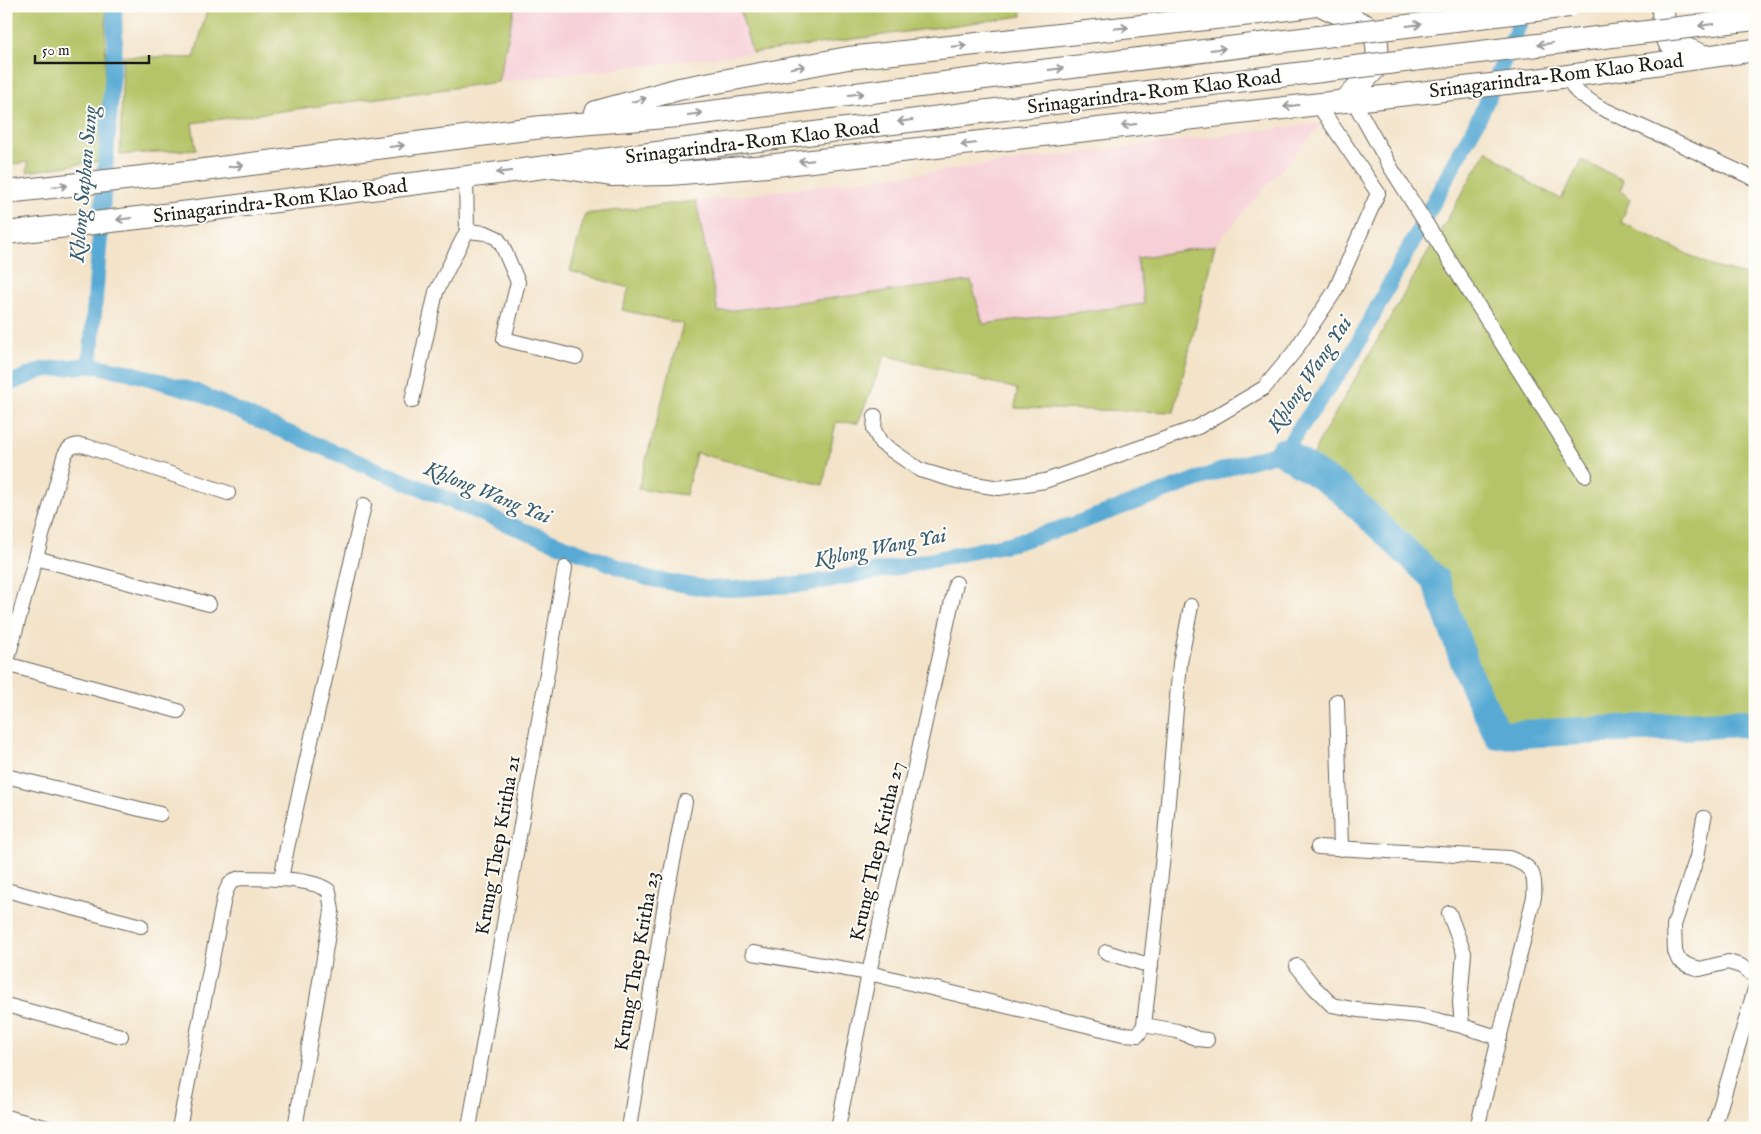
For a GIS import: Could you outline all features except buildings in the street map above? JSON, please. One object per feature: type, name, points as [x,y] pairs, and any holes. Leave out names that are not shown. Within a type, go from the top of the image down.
[{"type":"main road","name":"Srinagarindra-Rom Klao Road","points":[[542,127],[679,89],[848,58],[1251,10],[1310,6]]},
{"type":"main road","points":[[1323,6],[1366,26],[1374,34],[1377,44],[1378,61],[1375,68],[1349,100]]},
{"type":"main road","name":"Srinagarindra-Rom Klao Road","points":[[9,191],[188,172],[542,127],[678,116],[1569,6]]},
{"type":"main road","points":[[1663,6],[1666,35],[1669,42],[1704,56]]},
{"type":"main road","name":"Srinagarindra-Rom Klao Road","points":[[15,232],[190,212],[988,111],[1755,19]]},
{"type":"main road","name":"Srinagarindra-Rom Klao Road","points":[[553,166],[611,175],[670,174],[767,166],[1563,76],[1755,50]]},
{"type":"street","points":[[1563,76],[1577,92],[1599,107],[1755,179]]},
{"type":"street","points":[[1349,100],[1585,475]]},
{"type":"street","points":[[875,416],[874,430],[881,443],[920,470],[957,481],[999,488],[1045,481],[1198,427],[1264,388],[1294,352],[1335,291],[1378,193],[1317,103]]},
{"type":"street","points":[[412,401],[436,292],[466,231],[466,177]]},
{"type":"street","points":[[466,231],[486,233],[497,238],[518,282],[504,339],[576,357]]},
{"type":"street","points":[[178,711],[6,664],[64,456],[72,447],[86,446],[228,493]]},
{"type":"street","points":[[281,880],[364,505]]},
{"type":"street","points":[[36,558],[209,604]]},
{"type":"street","name":"Krung Thep Kritha 21","points":[[469,1128],[565,568]]},
{"type":"street","name":"Krung Thep Kritha 27","points":[[838,1128],[869,973],[956,583]]},
{"type":"street","points":[[753,952],[869,973],[1123,1034],[1138,1035],[1144,1025],[1164,847],[1180,663],[1191,606]]},
{"type":"street","points":[[1337,700],[1341,849]]},
{"type":"street","points":[[6,776],[160,814]]},
{"type":"street","name":"Krung Thep Kritha 23","points":[[629,1128],[666,897],[685,802]]},
{"type":"street","points":[[1704,818],[1697,857],[1674,925],[1675,951],[1678,959],[1686,965],[1700,969],[1728,962],[1741,966],[1755,976]]},
{"type":"street","points":[[1318,847],[1509,858],[1523,862],[1531,872],[1535,880],[1534,896],[1477,1128]]},
{"type":"street","points":[[179,1128],[227,887],[236,878],[317,884],[329,891],[332,911],[295,1128]]},
{"type":"street","points":[[6,890],[141,926]]},
{"type":"street","points":[[1449,913],[1464,952],[1460,1002],[1462,1026]]},
{"type":"street","points":[[1106,952],[1151,966]]},
{"type":"street","points":[[1297,966],[1314,987],[1332,1004],[1358,1010],[1420,1016],[1500,1038]]},
{"type":"street","points":[[1714,1128],[1755,989]]},
{"type":"street","points":[[6,1005],[121,1036]]},
{"type":"street","points":[[1144,1025],[1177,1031],[1198,1039],[1207,1040]]},
{"type":"street","points":[[6,1117],[48,1128]]},
{"type":"shaded area","points":[[515,6],[739,6],[752,53],[498,82]]},
{"type":"shaded area","points":[[1322,123],[1215,245],[1137,258],[1144,304],[982,324],[971,281],[717,312],[696,201]]},
{"type":"green space","points":[[6,6],[105,6],[105,79],[100,161],[27,172],[28,162],[6,165]]},
{"type":"green space","points":[[193,6],[515,6],[498,82],[192,123],[196,149],[120,155],[123,56],[194,58],[207,10]]},
{"type":"green space","points":[[739,6],[1021,6],[1022,16],[752,53]]},
{"type":"green space","points":[[1487,150],[1530,183],[1561,199],[1582,160],[1623,180],[1621,191],[1630,199],[1621,222],[1714,267],[1755,277],[1755,720],[1723,712],[1513,728],[1499,725],[1456,606],[1438,568],[1370,500],[1314,457],[1317,445]]},
{"type":"green space","points":[[696,201],[718,312],[971,281],[983,324],[1144,304],[1137,258],[1215,245],[1174,412],[1015,408],[1017,389],[885,355],[858,423],[836,422],[823,485],[696,453],[686,495],[638,489],[683,324],[622,310],[629,288],[570,271],[585,214]]},
{"type":"waterway","name":"Khlong Saphan Sung","points":[[90,365],[115,42],[114,6]]},
{"type":"waterway","name":"Khlong Wang Yai","points":[[6,385],[42,370],[90,365],[128,372],[197,392],[262,422],[502,522],[647,578],[704,588],[734,589],[806,584],[1013,543],[1075,524],[1239,464],[1283,452],[1351,356],[1481,114],[1527,6]]},
{"type":"waterway","points":[[1283,452],[1340,489],[1435,579],[1470,678],[1498,735],[1742,723],[1755,726]]}]
